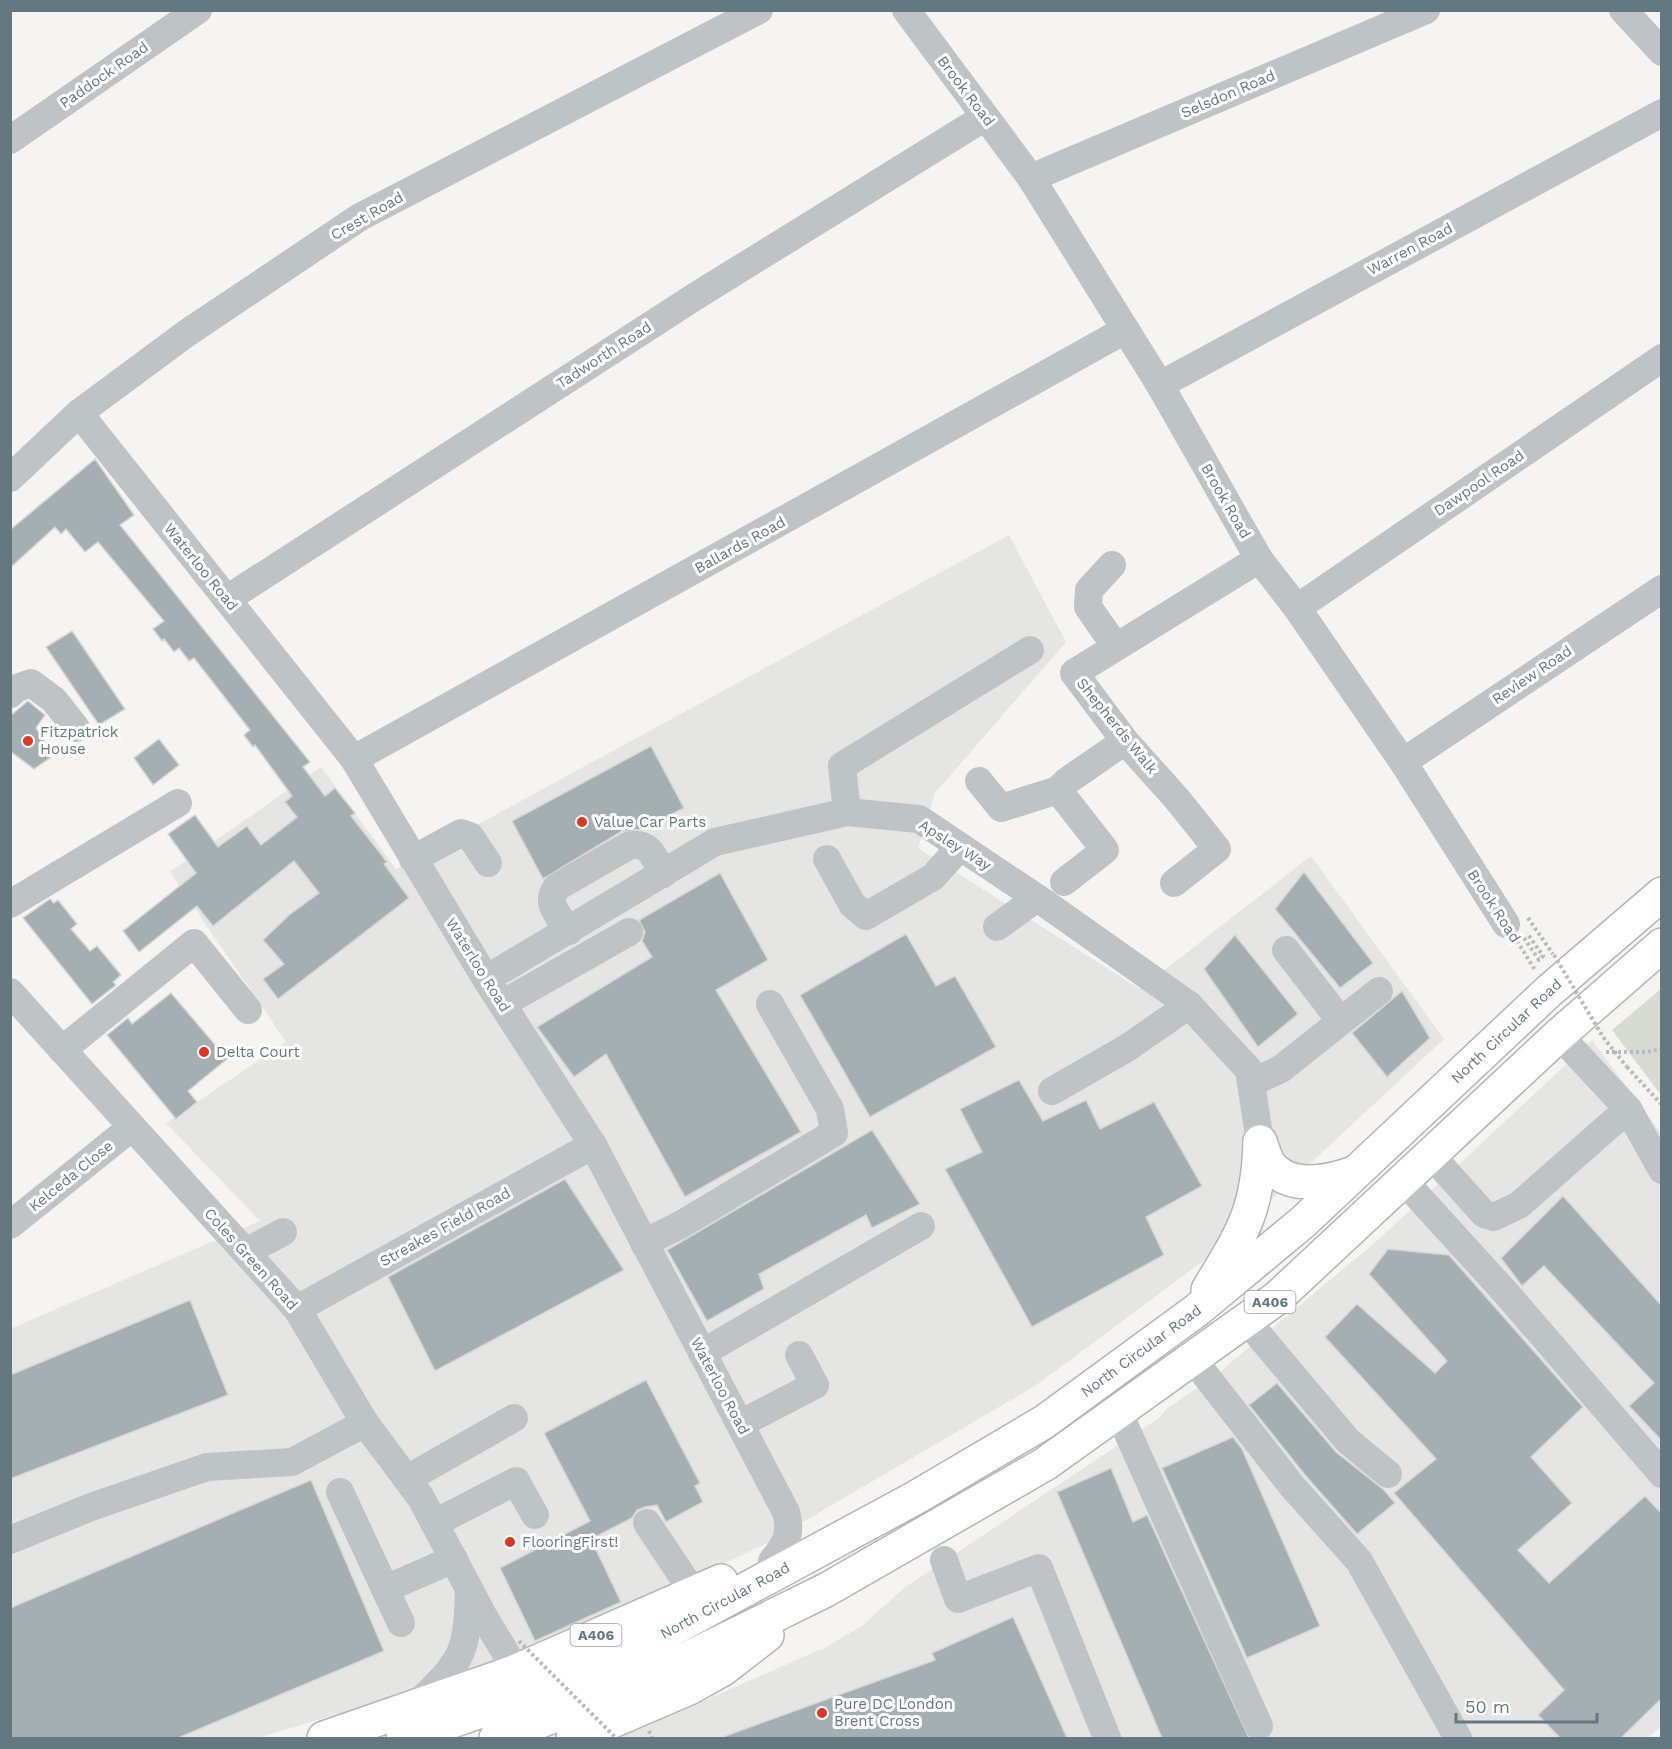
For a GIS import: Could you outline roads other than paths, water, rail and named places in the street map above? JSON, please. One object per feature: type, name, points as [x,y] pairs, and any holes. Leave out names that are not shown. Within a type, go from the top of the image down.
[{"type":"highway","name":"North Circular Road","points":[[539,1692],[616,1659],[864,1525],[1044,1422],[1197,1310],[1360,1170],[1549,991],[1662,894]]},
{"type":"highway","name":"A406","points":[[324,1738],[417,1704],[539,1692],[629,1687],[826,1590],[1045,1464],[1276,1298],[1559,1035],[1662,945]]},
{"type":"highway","points":[[1260,1142],[1269,1164],[1280,1174],[1292,1179],[1319,1183],[1360,1170]]},
{"type":"highway","points":[[1197,1310],[1242,1234],[1259,1179],[1260,1142]]},
{"type":"highway","name":"A406","points":[[403,1738],[539,1692],[693,1593],[864,1525]]},
{"type":"highway","name":"A406","points":[[496,1738],[539,1692]]},
{"type":"street","name":"Paddock Road","points":[[10,140],[198,10]]},
{"type":"street","name":"Crest Road","points":[[10,478],[79,413],[186,333],[360,217],[759,10]]},
{"type":"street","name":"Brook Road","points":[[906,10],[1031,178],[1160,385],[1259,559],[1297,608],[1403,762],[1506,924]]},
{"type":"street","name":"Selsdon Road","points":[[1031,178],[1426,10]]},
{"type":"street","points":[[1623,10],[1662,52]]},
{"type":"street","name":"Warren Road","points":[[1160,385],[1662,113]]},
{"type":"street","name":"Tadworth Road","points":[[227,599],[696,296],[986,117]]},
{"type":"street","name":"Ballards Road","points":[[354,759],[1125,330]]},
{"type":"street","name":"Dawpool Road","points":[[1297,608],[1662,358]]},
{"type":"street","name":"Waterloo Road","points":[[79,413],[354,759],[486,980],[593,1145],[786,1512],[790,1527],[787,1544],[772,1561]]},
{"type":"street","name":"Shepherds Walk","points":[[1174,883],[1217,849],[1178,799],[1125,741],[1074,673],[1259,559]]},
{"type":"street","points":[[1112,566],[1089,590],[1088,607],[1116,647]]},
{"type":"street","name":"Review Road","points":[[1403,762],[1662,589]]},
{"type":"street","points":[[847,812],[842,766],[1030,650]]},
{"type":"street","points":[[10,694],[17,688],[31,683],[54,700],[76,728]]},
{"type":"street","points":[[979,781],[1001,808],[1058,790],[1067,781],[1125,741]]},
{"type":"street","points":[[1058,790],[1105,850],[1064,882]]},
{"type":"street","points":[[10,904],[178,803]]},
{"type":"street","name":"Apsley Way","points":[[486,980],[715,842],[847,812],[919,819],[1037,898],[1189,1005],[1249,1070],[1260,1142]]},
{"type":"street","points":[[413,859],[461,833],[470,836],[488,863]]},
{"type":"street","points":[[569,931],[551,903],[552,894],[557,887],[630,845],[640,844],[648,847],[663,874]]},
{"type":"street","points":[[827,859],[852,904],[866,916],[933,877],[960,847]]},
{"type":"street","points":[[997,927],[1037,898]]},
{"type":"street","points":[[502,1004],[629,932]]},
{"type":"street","points":[[62,1050],[194,943],[248,1010]]},
{"type":"street","points":[[1286,950],[1340,1020]]},
{"type":"street","name":"Coles Green Road","points":[[10,992],[297,1309],[365,1423],[407,1479],[435,1523],[507,1655],[539,1692]]},
{"type":"street","points":[[1251,1083],[1281,1069],[1340,1020],[1379,992]]},
{"type":"street","points":[[644,1243],[682,1224],[834,1133],[830,1109],[770,1004]]},
{"type":"street","points":[[1052,1091],[1126,1048],[1189,1005]]},
{"type":"street","points":[[1559,1035],[1628,1108],[1662,1170]]},
{"type":"street","points":[[1431,1155],[1484,1214],[1494,1217],[1519,1205],[1628,1108]]},
{"type":"street","name":"Kelceda Close","points":[[10,1224],[132,1127]]},
{"type":"street","name":"Streakes Field Road","points":[[297,1309],[593,1145]]},
{"type":"street","points":[[1403,1180],[1506,1293],[1662,1474]]},
{"type":"street","points":[[702,1353],[921,1226]]},
{"type":"street","points":[[246,1252],[283,1232]]},
{"type":"street","points":[[1246,1320],[1348,1441],[1388,1474]]},
{"type":"street","points":[[740,1424],[815,1385],[800,1355]]},
{"type":"street","points":[[1192,1358],[1292,1486],[1359,1562],[1458,1738]]},
{"type":"street","points":[[1118,1411],[1259,1726]]},
{"type":"street","points":[[407,1479],[514,1418]]},
{"type":"street","points":[[10,1540],[91,1507],[207,1467],[292,1462],[365,1423]]},
{"type":"street","points":[[435,1523],[516,1480],[535,1515]]},
{"type":"street","points":[[340,1492],[401,1623]]},
{"type":"street","points":[[647,1523],[693,1593]]},
{"type":"street","points":[[386,1589],[454,1559]]},
{"type":"street","points":[[944,1560],[958,1599],[1039,1568],[1107,1738]]},
{"type":"street","name":"Coles Green Road","points":[[417,1704],[458,1662],[468,1631],[469,1588]]},
{"type":"place","name":"Fitzpatrick House","points":[[28,741]]},
{"type":"place","name":"Value Car Parts","points":[[582,822]]},
{"type":"place","name":"Delta Court","points":[[204,1052]]},
{"type":"place","name":"FlooringFirst!","points":[[510,1542]]},
{"type":"place","name":"Pure DC London Brent Cross","points":[[822,1713]]}]
